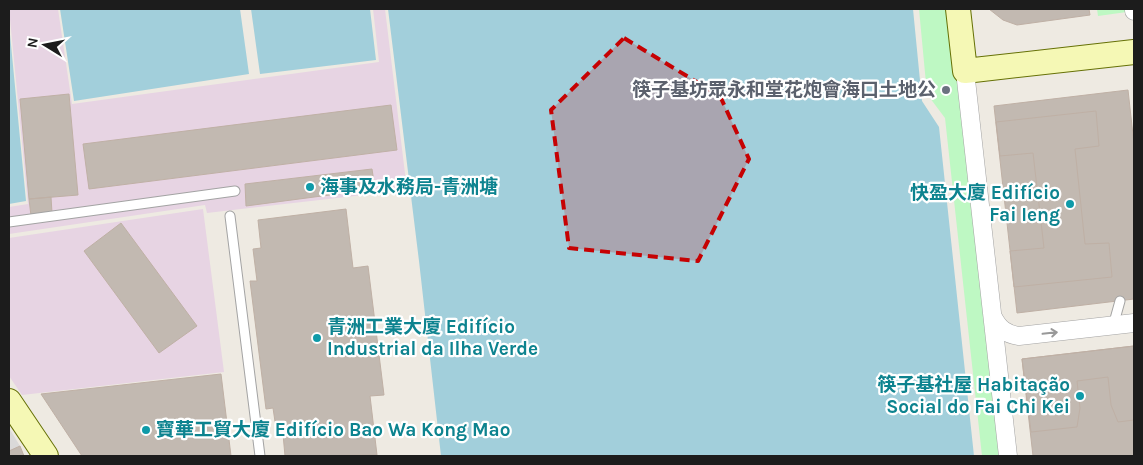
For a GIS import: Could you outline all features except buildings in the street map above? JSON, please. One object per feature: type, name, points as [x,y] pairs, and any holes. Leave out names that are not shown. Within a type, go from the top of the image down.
[{"type":"street","points":[[958,9],[1008,456]]},
{"type":"street","points":[[965,71],[1134,52]]},
{"type":"street","points":[[993,316],[996,324],[1002,331],[1010,335],[1019,336],[1134,322]]},
{"type":"street","points":[[998,362],[1004,345],[1019,336]]},
{"type":"street","points":[[9,401],[46,456]]},
{"type":"lane","points":[[9,222],[235,192]]},
{"type":"lane","points":[[230,216],[260,456]]},
{"type":"lane","points":[[1109,326],[1115,319],[1120,301],[1122,312],[1134,322]]},
{"type":"highlighted area","points":[[624,38],[720,96],[749,159],[698,261],[569,248],[551,110]]},
{"type":"shaded area","points":[[9,9],[58,9],[72,104],[379,62],[373,9],[385,9],[407,190],[207,213],[205,205],[9,234],[9,207],[28,204]]},
{"type":"shaded area","points":[[203,209],[224,372],[22,395],[9,376],[9,238]]},
{"type":"shaded area","points":[[9,428],[20,446],[24,456],[9,456]]},
{"type":"green space","points":[[919,9],[952,9],[1001,456],[982,456],[945,118],[927,94]]},
{"type":"green space","points":[[1097,9],[1134,9],[1134,11],[1098,16]]},
{"type":"water","points":[[60,9],[240,9],[249,74],[74,101]]},
{"type":"water","points":[[251,9],[370,9],[376,60],[260,74]]},
{"type":"water","points":[[388,9],[913,9],[922,101],[939,127],[974,456],[441,456]]},
{"type":"water","points":[[9,24],[26,201],[9,204]]},
{"type":"place","name":"筷子基坊眾永和堂花炮會海口土地公","points":[[946,90]]},
{"type":"place","name":"海事及水務局-青洲塘","points":[[310,187]]},
{"type":"place","name":"快盈大廈 Edifício Fai Ieng","points":[[1070,204]]},
{"type":"place","name":"青洲工業大廈 Edifício Industrial da Ilha Verde","points":[[317,338]]},
{"type":"place","name":"筷子基社屋 Habitação Social do Fai Chi Kei","points":[[1080,396]]},
{"type":"place","name":"寶華工貿大廈 Edifício Bao Wa Kong Mao","points":[[146,430]]}]
